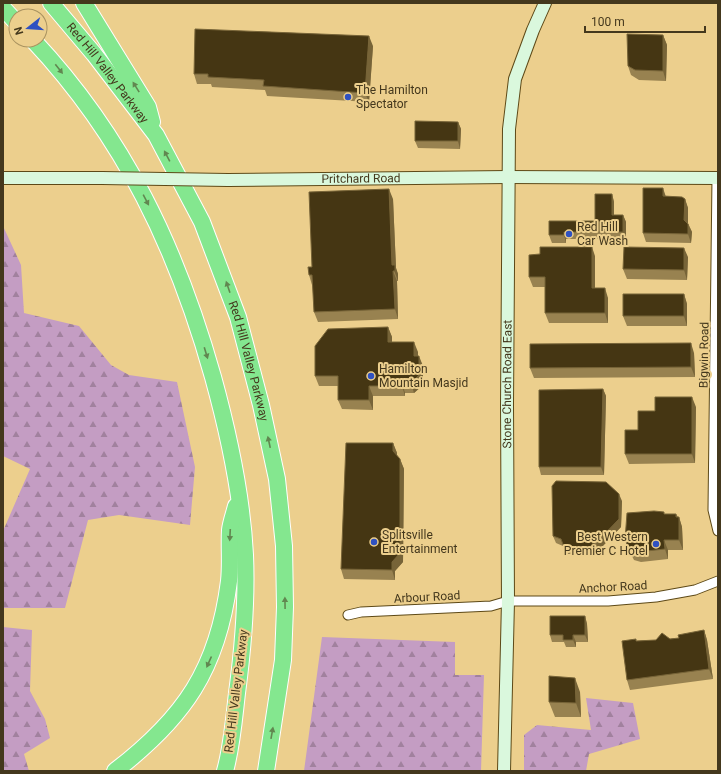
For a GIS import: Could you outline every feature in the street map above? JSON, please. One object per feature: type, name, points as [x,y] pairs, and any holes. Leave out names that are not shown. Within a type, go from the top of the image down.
[{"type":"highway","name":"Red Hill Valley Parkway","points":[[51,3],[94,54],[156,135],[202,222],[238,317],[261,405],[277,479],[284,546],[285,607],[283,660],[266,771]]},
{"type":"highway","points":[[84,3],[148,106],[156,135]]},
{"type":"highway","name":"Red Hill Valley Parkway","points":[[40,48],[74,89],[107,134],[135,180],[160,226],[177,267],[206,353],[227,427],[238,497],[245,556],[244,612],[238,690],[225,771]]},
{"type":"highway","points":[[115,771],[164,729],[192,693],[210,659],[219,636],[224,610],[229,580],[230,529],[238,497]]},
{"type":"main road","name":"Stone Church Road East","points":[[504,771],[508,601],[508,177],[510,112],[515,79],[533,30],[545,3]]},
{"type":"main road","name":"Pritchard Road","points":[[3,178],[228,180],[508,177],[717,178]]},
{"type":"street","name":"Bigwin Road","points":[[717,178],[713,510],[718,531]]},
{"type":"street","name":"Anchor Road","points":[[508,601],[608,601],[656,597],[695,590],[718,581]]},
{"type":"street","name":"Arbour Road","points":[[348,615],[361,612],[491,606],[508,601]]},
{"type":"green space","points":[[3,226],[21,265],[24,313],[79,326],[111,365],[129,375],[177,382],[195,467],[190,525],[119,515],[88,520],[65,608],[3,608],[3,531],[30,469],[3,456]]},
{"type":"green space","points":[[3,627],[32,630],[30,691],[45,719],[50,738],[24,754],[29,771],[3,771]]},
{"type":"green space","points":[[322,637],[455,642],[455,675],[484,675],[481,771],[304,771]]},
{"type":"green space","points":[[586,698],[633,703],[640,739],[589,754],[586,771],[524,771],[524,735],[537,725],[591,730]]},
{"type":"building","points":[[195,29],[369,36],[365,93],[263,86],[264,80],[208,77],[208,74],[194,74]]},
{"type":"building","points":[[627,34],[663,35],[663,71],[635,70],[628,66]]},
{"type":"building","points":[[415,121],[458,122],[458,141],[415,141]]},
{"type":"building","points":[[643,188],[663,188],[663,196],[682,197],[685,199],[684,220],[688,224],[688,234],[643,233]]},
{"type":"building","points":[[389,189],[392,265],[395,265],[395,271],[393,271],[395,309],[314,312],[312,275],[309,275],[308,267],[312,267],[309,192]]},
{"type":"building","points":[[595,194],[612,194],[612,215],[623,215],[623,232],[564,232],[564,235],[549,235],[549,221],[595,221]]},
{"type":"building","points":[[540,247],[592,247],[592,288],[605,288],[605,313],[545,313],[545,277],[529,277],[529,255],[540,254]]},
{"type":"building","points":[[624,247],[684,248],[684,270],[623,269]]},
{"type":"building","points":[[623,294],[684,294],[684,316],[623,316]]},
{"type":"building","name":"Hamilton Mountain Masjid","points":[[388,327],[388,342],[414,342],[414,356],[419,356],[419,375],[411,383],[402,383],[402,386],[369,386],[369,400],[338,400],[338,376],[315,376],[315,346],[328,329]]},
{"type":"building","points":[[691,343],[691,367],[530,368],[530,344]]},
{"type":"building","points":[[603,389],[601,467],[539,467],[539,390]]},
{"type":"building","points":[[655,397],[692,397],[692,454],[625,454],[625,430],[638,430],[638,411],[655,411]]},
{"type":"building","name":"Splitsville Entertainment","points":[[346,443],[393,443],[393,451],[400,459],[400,553],[392,562],[392,570],[341,569]]},
{"type":"building","points":[[556,481],[606,482],[619,494],[619,519],[596,543],[594,542],[590,547],[564,547],[561,539],[553,536],[552,486]]},
{"type":"building","name":"Best Western Premier C Hotel","points":[[654,511],[664,512],[664,514],[676,514],[676,517],[679,517],[679,540],[664,540],[665,549],[637,552],[630,550],[625,540],[627,513]]},
{"type":"building","points":[[550,616],[585,616],[585,635],[573,635],[573,640],[563,640],[563,635],[550,635]]},
{"type":"building","points":[[704,630],[709,669],[627,680],[622,641],[636,639],[636,641],[656,640],[662,633],[670,639],[679,638],[678,635]]},
{"type":"building","points":[[549,676],[575,678],[576,703],[549,702]]},
{"type":"place","name":"The Hamilton Spectator","points":[[348,97]]},
{"type":"place","name":"Red Hill Car Wash","points":[[569,234]]},
{"type":"place","name":"Hamilton Mountain Masjid","points":[[371,376]]},
{"type":"place","name":"Splitsville Entertainment","points":[[374,542]]},
{"type":"place","name":"Best Western Premier C Hotel","points":[[656,544]]}]
